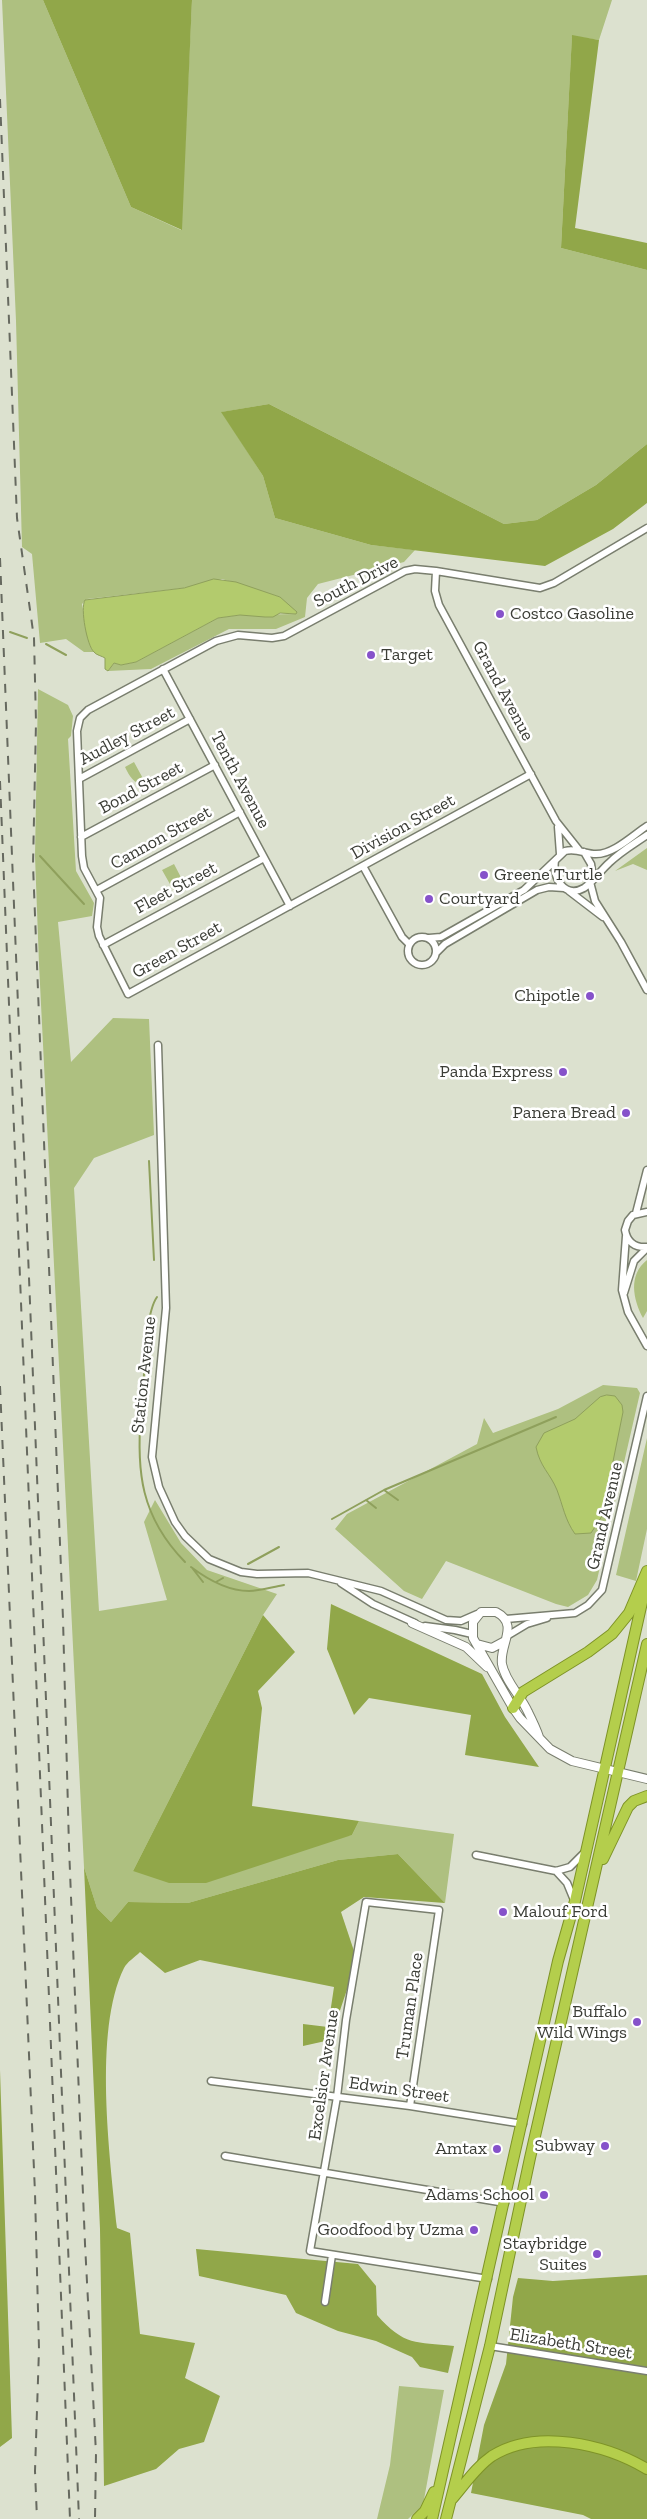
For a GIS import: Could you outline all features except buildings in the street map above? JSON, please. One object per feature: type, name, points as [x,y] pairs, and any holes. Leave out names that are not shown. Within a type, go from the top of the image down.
[{"type":"highway","points":[[514,1708],[519,1695],[612,1634],[629,1613],[647,1571]]},
{"type":"highway","points":[[432,2519],[523,2124],[558,1961],[587,1850],[647,1580]]},
{"type":"highway","points":[[446,2519],[490,2346],[530,2158],[647,1644]]},
{"type":"highway","points":[[594,1880],[623,1816],[634,1802],[647,1796]]},
{"type":"highway","points":[[450,2501],[486,2460],[504,2450],[526,2444],[560,2442],[594,2448],[612,2453],[647,2469]]},
{"type":"highway","points":[[417,2519],[428,2506],[442,2476]]},
{"type":"street","name":"South Drive","points":[[85,712],[210,644],[230,636],[245,635],[272,638],[284,636],[405,571],[436,571],[540,588],[554,583],[647,528]]},
{"type":"street","name":"Grand Avenue","points":[[436,571],[435,591],[439,605],[556,821],[581,851]]},
{"type":"street","name":"Tenth Avenue","points":[[163,669],[290,906]]},
{"type":"street","name":"Green Street","points":[[85,712],[79,720],[76,731],[84,868],[97,890],[100,901],[97,927],[103,945],[128,994],[290,906]]},
{"type":"street","name":"Audley Street","points":[[79,779],[190,719]]},
{"type":"street","name":"Bond Street","points":[[81,837],[215,765]]},
{"type":"street","name":"Division Street","points":[[290,906],[531,774]]},
{"type":"street","name":"Cannon Street","points":[[97,890],[240,812]]},
{"type":"street","name":"Grand Avenue","points":[[556,821],[560,838],[560,854]]},
{"type":"street","points":[[409,944],[419,937],[441,936],[514,897],[532,884],[560,854],[572,850],[599,854],[606,852],[647,826]]},
{"type":"street","points":[[363,866],[401,935],[409,944],[410,956],[419,965],[430,963],[445,944],[540,889],[549,887],[579,890],[617,855],[647,835]]},
{"type":"street","points":[[581,851],[591,864],[593,898],[621,942],[647,990]]},
{"type":"street","name":"Fleet Street","points":[[103,945],[264,858]]},
{"type":"street","points":[[555,860],[555,875],[566,889],[606,919]]},
{"type":"street","points":[[429,938],[434,944],[436,953]]},
{"type":"street","name":"Station Avenue","points":[[158,1045],[166,1296],[152,1457],[158,1487],[175,1522],[185,1536],[209,1558],[224,1566],[257,1574],[308,1573],[381,1591],[446,1620],[461,1621],[477,1614]]},
{"type":"street","points":[[647,1170],[636,1213],[626,1224],[621,1280],[623,1296],[631,1317],[647,1346]]},
{"type":"street","points":[[636,1213],[647,1212]]},
{"type":"street","points":[[626,1236],[634,1245],[647,1247]]},
{"type":"street","points":[[623,1296],[634,1261],[647,1247]]},
{"type":"street","name":"Grand Avenue","points":[[506,1638],[532,1622],[569,1614],[584,1608],[596,1598],[604,1586],[647,1396]]},
{"type":"street","name":"Station Avenue","points":[[336,1580],[374,1604],[412,1623],[472,1634]]},
{"type":"street","points":[[539,1737],[502,1665],[506,1638],[506,1619],[492,1611],[477,1614],[472,1626],[472,1634],[477,1644],[520,1718],[539,1737],[560,1756],[647,1779]]},
{"type":"street","name":"Grand Avenue","points":[[506,1619],[538,1615],[558,1616]]},
{"type":"street","points":[[412,1623],[466,1647],[496,1678]]},
{"type":"street","points":[[477,1644],[492,1648],[506,1638]]},
{"type":"street","points":[[476,1854],[556,1871],[570,1867],[587,1850]]},
{"type":"street","points":[[556,1871],[567,1883],[575,1901]]},
{"type":"street","name":"Excelsior Avenue","points":[[332,2255],[310,2251],[337,2096],[346,2020],[366,1902],[439,1910]]},
{"type":"street","name":"Truman Place","points":[[410,2106],[439,1910]]},
{"type":"street","name":"Edwin Street","points":[[211,2080],[410,2106],[523,2124]]},
{"type":"street","points":[[225,2156],[505,2203]]},
{"type":"street","points":[[325,2302],[332,2255],[488,2278]]},
{"type":"street","name":"Elizabeth Street","points":[[490,2346],[647,2371]]},
{"type":"shaded area","points":[[2,0],[43,0],[131,207],[181,230],[192,0],[612,0],[599,40],[572,36],[561,248],[647,270],[647,444],[596,485],[537,520],[504,524],[269,404],[222,412],[263,476],[275,518],[371,545],[415,550],[404,562],[318,584],[307,598],[305,617],[276,629],[229,629],[151,669],[108,671],[114,663],[121,665],[136,662],[218,618],[240,615],[296,614],[280,597],[222,579],[184,588],[87,599],[82,604],[90,645],[94,652],[84,652],[66,639],[40,643],[32,554],[22,547],[16,321]]},
{"type":"shaded area","points":[[43,0],[192,0],[182,230],[131,207]]},
{"type":"shaded area","points":[[572,35],[599,40],[575,228],[647,243],[647,270],[561,248]]},
{"type":"shaded area","points":[[269,404],[504,524],[537,520],[596,485],[647,444],[647,503],[613,529],[545,566],[371,545],[275,518],[263,476],[221,412]]},
{"type":"shaded area","points":[[214,579],[236,582],[280,597],[297,612],[296,614],[280,613],[273,617],[240,615],[218,618],[136,662],[121,665],[114,663],[108,671],[105,669],[105,658],[94,652],[89,642],[83,611],[85,600],[184,588]]},
{"type":"shaded area","points":[[38,689],[68,705],[73,716],[71,736],[68,739],[76,871],[94,903],[92,916],[58,922],[71,1062],[113,1018],[149,1019],[154,1135],[94,1158],[74,1188],[99,1611],[167,1600],[144,1522],[155,1500],[181,1543],[207,1570],[277,1594],[263,1615],[133,1871],[352,1835],[359,1821],[454,1834],[445,1903],[398,1854],[338,1860],[188,1903],[128,1902],[111,1922],[97,1908],[84,1867],[39,964],[35,856]]},
{"type":"shaded area","points":[[134,762],[146,784],[135,782],[127,771],[125,767]]},
{"type":"shaded area","points":[[647,848],[647,870],[633,864],[615,871]]},
{"type":"shaded area","points":[[174,864],[186,887],[175,893],[162,870]]},
{"type":"shaded area","points":[[647,1260],[647,1311],[643,1318],[634,1288],[637,1273]]},
{"type":"shaded area","points":[[603,1385],[637,1388],[640,1393],[597,1580],[588,1595],[568,1607],[446,1561],[422,1599],[404,1591],[335,1529],[347,1514],[477,1444],[484,1418],[493,1433],[558,1409]]},
{"type":"shaded area","points":[[607,1395],[615,1396],[622,1405],[623,1412],[602,1516],[591,1533],[575,1534],[566,1518],[557,1490],[540,1460],[536,1447],[544,1433],[575,1419],[600,1397]]},
{"type":"shaded area","points":[[647,1438],[647,1529],[636,1581],[616,1575]]},
{"type":"shaded area","points":[[331,1604],[482,1674],[505,1717],[539,1767],[465,1755],[471,1715],[369,1698],[354,1715],[327,1649]]},
{"type":"shaded area","points":[[263,1615],[295,1652],[258,1691],[262,1708],[252,1806],[359,1821],[352,1835],[206,1883],[169,1883],[133,1871]]},
{"type":"shaded area","points":[[398,1854],[445,1903],[364,1897],[341,1912],[357,1960],[330,2040],[303,2046],[303,2024],[328,2027],[334,1987],[200,1960],[165,1973],[140,1952],[124,1968],[115,1994],[109,2025],[106,2059],[106,2095],[117,2228],[130,2233],[140,2334],[195,2343],[185,2378],[220,2396],[204,2442],[179,2449],[156,2469],[104,2486],[100,2229],[84,1867],[97,1908],[111,1922],[128,1902],[188,1903],[338,1860]]},
{"type":"shaded area","points":[[0,2070],[12,2438],[0,2447]]},
{"type":"shaded area","points":[[196,2249],[358,2264],[376,2286],[377,2315],[395,2332],[411,2341],[454,2346],[448,2373],[420,2367],[412,2357],[376,2341],[338,2331],[296,2313],[286,2295],[199,2276]]},
{"type":"shaded area","points":[[647,2275],[647,2519],[591,2519],[583,2515],[471,2493],[484,2425],[506,2364],[513,2297],[518,2278],[553,2281]]},
{"type":"shaded area","points":[[399,2386],[444,2390],[423,2505],[408,2519],[377,2519],[390,2465]]},
{"type":"waterway","points":[[10,632],[27,638]]},
{"type":"waterway","points":[[46,644],[66,655]]},
{"type":"waterway","points":[[40,856],[84,904]]},
{"type":"waterway","points":[[149,1161],[154,1260]]},
{"type":"waterway","points":[[143,1389],[148,1328],[150,1315],[157,1297]]},
{"type":"waterway","points":[[141,1412],[141,1474],[150,1511],[170,1545],[185,1562]]},
{"type":"waterway","points":[[332,1519],[384,1490],[556,1417]]},
{"type":"waterway","points":[[384,1490],[398,1500]]},
{"type":"waterway","points":[[366,1500],[376,1508]]},
{"type":"waterway","points":[[248,1564],[279,1547]]},
{"type":"waterway","points":[[191,1567],[218,1584],[234,1589],[249,1591],[284,1585]]},
{"type":"waterway","points":[[193,1569],[203,1582]]},
{"type":"waterway","points":[[216,1582],[223,1578]]},
{"type":"railway","points":[[0,99],[17,518],[34,638],[36,722],[33,865],[63,1619],[69,1847],[85,2244],[96,2453],[95,2519]]},
{"type":"railway","points":[[0,558],[79,2519]]},
{"type":"railway","points":[[0,781],[70,2519]]},
{"type":"railway","points":[[0,1386],[35,2193],[39,2349],[35,2471],[37,2519]]},
{"type":"place","name":"Costco Gasoline","points":[[500,614]]},
{"type":"place","name":"Target","points":[[371,655]]},
{"type":"place","name":"Greene Turtle","points":[[484,875]]},
{"type":"place","name":"Courtyard","points":[[429,899]]},
{"type":"place","name":"Chipotle","points":[[590,996]]},
{"type":"place","name":"Panda Express","points":[[563,1072]]},
{"type":"place","name":"Panera Bread","points":[[626,1113]]},
{"type":"place","name":"Malouf Ford","points":[[503,1912]]},
{"type":"place","name":"Buffalo Wild Wings","points":[[637,2022]]},
{"type":"place","name":"Subway","points":[[605,2146]]},
{"type":"place","name":"Amtax","points":[[497,2149]]},
{"type":"place","name":"Adams School","points":[[544,2195]]},
{"type":"place","name":"Goodfood by Uzma","points":[[474,2230]]},
{"type":"place","name":"Staybridge Suites","points":[[597,2254]]}]
